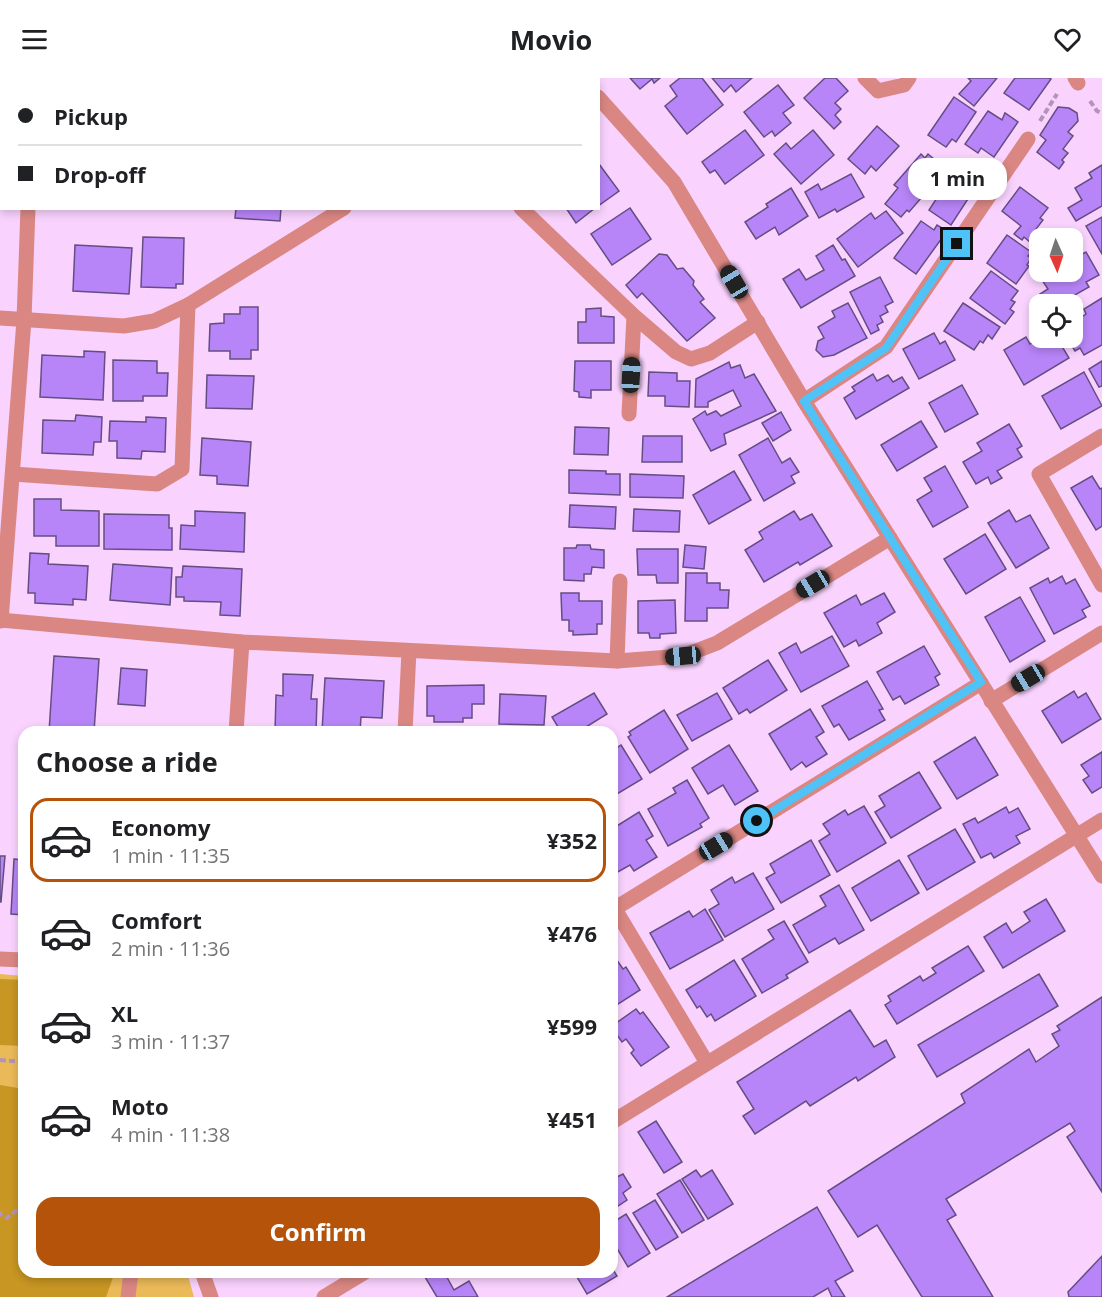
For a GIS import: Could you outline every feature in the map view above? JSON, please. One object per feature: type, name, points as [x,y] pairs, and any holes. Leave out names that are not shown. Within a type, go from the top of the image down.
[{"type":"street","points":[[865,78],[878,91],[904,85],[909,78]]},
{"type":"street","points":[[600,99],[674,182],[804,401],[1102,876]]},
{"type":"street","points":[[804,401],[886,348],[1028,139]]},
{"type":"street","points":[[28,210],[24,320],[1,620],[242,642],[409,651],[616,661],[683,656],[717,643],[890,538]]},
{"type":"street","points":[[0,318],[136,326],[154,321],[188,305],[341,210]]},
{"type":"street","points":[[524,210],[634,316],[676,352],[691,359],[710,353],[758,321]]},
{"type":"street","points":[[13,474],[157,484],[182,469],[188,305]]},
{"type":"street","points":[[629,414],[634,316]]},
{"type":"street","points":[[1102,436],[1039,474],[1102,585]]},
{"type":"street","points":[[616,661],[620,581]]},
{"type":"street","points":[[991,701],[1102,633]]},
{"type":"street","points":[[236,726],[242,642]]},
{"type":"street","points":[[405,726],[409,651]]},
{"type":"street","points":[[618,903],[981,682]]},
{"type":"street","points":[[618,1118],[1102,820]]},
{"type":"street","points":[[618,914],[707,1064]]},
{"type":"street","points":[[0,959],[18,960]]},
{"type":"street","points":[[128,1297],[130,1278]]},
{"type":"street","points":[[204,1278],[211,1297]]},
{"type":"street","points":[[324,1297],[355,1278]]},
{"type":"path","points":[[1028,139],[1072,82]]},
{"type":"path","points":[[0,1060],[18,1062]]},
{"type":"path","points":[[0,1211],[0,1214],[7,1218],[18,1209]]},
{"type":"shaded area","points":[[0,974],[18,976],[18,1278],[189,1278],[194,1297],[0,1297]]},
{"type":"shaded area","points":[[0,979],[18,980],[18,1046],[0,1045]]},
{"type":"shaded area","points":[[0,1085],[18,1088],[18,1278],[113,1278],[106,1297],[0,1297]]},
{"type":"building","points":[[630,78],[660,78],[654,83],[652,79],[640,89]]},
{"type":"building","points":[[680,78],[702,78],[723,105],[687,134],[665,106],[677,96],[670,86]]},
{"type":"building","points":[[712,78],[752,78],[736,92],[731,85],[724,92]]},
{"type":"building","points":[[825,78],[836,78],[848,91],[835,103],[841,109],[835,115],[841,122],[834,129],[804,98]]},
{"type":"building","points":[[968,78],[997,78],[974,106],[959,94],[971,81]]},
{"type":"building","points":[[1015,78],[1051,79],[1029,110],[1004,93]]},
{"type":"building","points":[[778,85],[794,105],[783,113],[791,123],[775,136],[772,131],[764,137],[744,112]]},
{"type":"building","points":[[954,97],[976,112],[956,142],[952,139],[946,147],[928,135]]},
{"type":"building","points":[[1058,107],[1069,108],[1077,113],[1078,121],[1068,132],[1073,136],[1063,149],[1068,153],[1059,169],[1037,152],[1046,140],[1040,135]]},
{"type":"building","points":[[988,111],[1002,120],[1005,113],[1018,122],[994,157],[981,148],[978,153],[965,144]]},
{"type":"building","points":[[877,126],[899,146],[876,171],[871,166],[865,174],[848,159]]},
{"type":"building","points":[[745,130],[764,155],[725,184],[715,170],[710,173],[702,162]]},
{"type":"building","points":[[813,130],[834,155],[801,184],[774,154],[786,143],[791,149]]},
{"type":"building","points":[[921,154],[925,158],[928,154],[940,164],[930,176],[936,181],[909,212],[907,210],[901,217],[885,204],[898,188],[894,185]]},
{"type":"building","points":[[600,165],[619,191],[600,205]]},
{"type":"building","points":[[1102,165],[1102,206],[1076,221],[1068,208],[1082,200],[1075,188],[1092,178],[1089,173]]},
{"type":"building","points":[[963,171],[979,182],[951,225],[929,210],[948,181],[954,185]]},
{"type":"building","points":[[851,174],[864,197],[837,212],[835,209],[819,218],[805,192],[818,184],[821,190]]},
{"type":"building","points":[[1020,187],[1048,208],[1040,218],[1043,220],[1037,228],[1029,228],[1029,241],[1024,237],[1022,240],[1014,234],[1021,226],[1002,211]]},
{"type":"building","points":[[791,188],[808,216],[779,235],[775,227],[756,239],[745,222],[768,207],[766,204]]},
{"type":"building","points":[[630,208],[651,239],[612,265],[591,234]]},
{"type":"building","points":[[236,210],[281,210],[280,221],[235,218]]},
{"type":"building","points":[[567,210],[592,210],[576,223]]},
{"type":"building","points":[[886,211],[903,233],[858,267],[837,239],[871,213],[875,219]]},
{"type":"building","points":[[1102,217],[1102,254],[1086,226]]},
{"type":"building","points":[[921,221],[934,230],[937,225],[947,231],[916,274],[894,258]]},
{"type":"building","points":[[1007,235],[1029,251],[1027,265],[1029,266],[1016,284],[987,263]]},
{"type":"building","points":[[143,237],[184,238],[183,284],[176,284],[176,288],[141,287]]},
{"type":"building","points":[[75,245],[132,248],[129,294],[73,291]]},
{"type":"building","points":[[833,245],[855,276],[801,308],[783,279],[799,269],[806,280],[824,270],[816,256]]},
{"type":"building","points":[[1086,252],[1099,275],[1086,282],[1089,287],[1077,294],[1040,294],[1048,289],[1043,282],[1083,282],[1083,254]]},
{"type":"building","points":[[659,254],[667,255],[677,269],[683,268],[694,281],[693,285],[704,299],[700,302],[715,318],[687,341],[642,293],[637,298],[626,285]]},
{"type":"building","points":[[991,271],[1018,291],[1011,300],[1015,302],[1010,309],[1014,312],[1005,324],[970,298]]},
{"type":"building","points":[[880,277],[893,302],[885,306],[888,312],[880,316],[883,322],[877,325],[879,330],[871,334],[850,292]]},
{"type":"building","points":[[1102,298],[1102,345],[1084,355],[1080,348],[1083,348],[1083,316],[1086,314],[1084,309]]},
{"type":"building","points":[[848,303],[867,338],[834,355],[823,357],[816,350],[818,341],[824,338],[818,327],[835,317],[832,311]]},
{"type":"building","points":[[963,303],[1000,327],[992,339],[988,335],[983,343],[980,341],[974,350],[944,331]]},
{"type":"building","points":[[240,307],[258,307],[258,350],[251,350],[251,359],[230,359],[230,351],[209,351],[210,324],[224,323],[224,314],[240,314]]},
{"type":"building","points":[[601,308],[601,316],[614,317],[614,343],[578,343],[578,322],[586,322],[586,309]]},
{"type":"building","points":[[934,333],[940,344],[945,341],[955,360],[919,379],[903,349]]},
{"type":"building","points":[[1026,337],[1029,348],[1063,348],[1069,358],[1024,385],[1004,350]]},
{"type":"building","points":[[84,351],[105,352],[103,400],[40,397],[42,355],[84,357]]},
{"type":"building","points":[[113,360],[157,361],[157,373],[168,373],[167,396],[143,396],[143,401],[113,401]]},
{"type":"building","points":[[575,361],[611,361],[611,390],[591,390],[591,398],[579,397],[579,392],[574,391]]},
{"type":"building","points":[[1102,361],[1102,386],[1099,387],[1089,369]]},
{"type":"building","points":[[729,362],[731,368],[740,365],[745,378],[754,374],[776,411],[724,434],[726,444],[711,451],[693,419],[705,411],[707,415],[716,411],[721,416],[741,406],[733,390],[708,402],[708,407],[695,407],[696,379]]},
{"type":"building","points":[[649,372],[677,373],[677,381],[690,381],[689,407],[665,406],[665,396],[648,396]]},
{"type":"building","points":[[1084,372],[1102,406],[1061,429],[1042,396]]},
{"type":"building","points":[[873,374],[877,381],[888,375],[893,382],[902,377],[909,388],[856,419],[844,398],[855,391],[852,387]]},
{"type":"building","points":[[207,375],[254,376],[252,409],[206,408]]},
{"type":"building","points":[[962,385],[978,414],[945,432],[929,403]]},
{"type":"building","points":[[781,412],[791,430],[773,441],[762,423]]},
{"type":"building","points":[[76,415],[102,417],[101,442],[94,442],[93,455],[42,453],[43,420],[75,421]]},
{"type":"building","points":[[146,417],[166,418],[165,452],[142,451],[141,459],[117,458],[117,441],[109,441],[110,421],[146,422]]},
{"type":"building","points":[[921,421],[937,447],[897,471],[881,445]]},
{"type":"building","points":[[1009,424],[1022,446],[1017,449],[1022,457],[997,471],[1002,478],[991,484],[988,477],[976,484],[963,462],[982,451],[977,443]]},
{"type":"building","points":[[575,427],[609,428],[608,455],[574,454]]},
{"type":"building","points":[[643,436],[682,436],[682,462],[642,462]]},
{"type":"building","points":[[202,438],[251,442],[248,486],[217,484],[217,476],[200,475]]},
{"type":"building","points":[[768,438],[782,463],[790,458],[799,472],[791,476],[795,483],[764,501],[739,455]]},
{"type":"building","points":[[945,466],[968,507],[933,527],[917,500],[932,491],[924,478]]},
{"type":"building","points":[[569,470],[606,471],[606,474],[620,474],[620,495],[569,493]]},
{"type":"building","points":[[734,471],[751,500],[709,524],[693,495]]},
{"type":"building","points":[[630,474],[684,476],[683,498],[630,497]]},
{"type":"building","points":[[1092,476],[1100,489],[1102,488],[1102,526],[1096,530],[1071,488]]},
{"type":"building","points":[[34,499],[61,499],[61,510],[99,511],[99,546],[56,546],[56,536],[34,536]]},
{"type":"building","points":[[570,505],[616,507],[615,529],[569,527]]},
{"type":"building","points":[[634,509],[680,511],[679,532],[633,531]]},
{"type":"building","points":[[1009,510],[1016,522],[1030,515],[1049,548],[1016,568],[988,523]]},
{"type":"building","points":[[195,511],[245,513],[244,552],[180,549],[181,525],[195,526]]},
{"type":"building","points":[[794,511],[800,520],[812,514],[832,546],[800,565],[798,562],[764,582],[745,550],[763,539],[759,532]]},
{"type":"building","points":[[104,514],[169,515],[169,528],[172,528],[172,550],[104,549]]},
{"type":"building","points":[[985,534],[1006,569],[966,594],[944,559]]},
{"type":"building","points":[[577,545],[590,545],[591,549],[604,550],[604,568],[592,567],[591,574],[584,574],[584,581],[564,580],[564,548],[576,548]]},
{"type":"building","points":[[685,545],[706,547],[704,569],[683,567]]},
{"type":"building","points":[[637,549],[678,549],[678,583],[657,583],[656,575],[638,575]]},
{"type":"building","points":[[30,553],[49,554],[48,564],[88,566],[86,600],[73,599],[73,605],[35,603],[35,593],[28,593]]},
{"type":"building","points":[[113,564],[172,568],[170,605],[110,600]]},
{"type":"building","points":[[183,566],[242,569],[240,616],[220,615],[221,602],[184,601],[184,597],[176,597],[176,577],[182,577]]},
{"type":"building","points":[[686,573],[707,573],[707,583],[720,583],[720,590],[729,590],[728,608],[707,608],[707,621],[685,621]]},
{"type":"building","points":[[1062,576],[1066,584],[1075,579],[1090,606],[1082,610],[1086,617],[1054,634],[1030,588],[1048,578],[1050,583]]},
{"type":"building","points":[[561,593],[579,593],[579,601],[602,601],[602,624],[597,624],[597,634],[573,635],[573,631],[569,631],[569,620],[562,620]]},
{"type":"building","points":[[884,593],[895,612],[877,623],[882,633],[859,646],[856,640],[844,647],[824,613],[856,595],[861,605]]},
{"type":"building","points":[[1020,597],[1045,641],[1010,662],[985,617]]},
{"type":"building","points":[[675,600],[676,633],[660,634],[660,638],[650,638],[649,633],[638,633],[638,601]]},
{"type":"building","points":[[832,636],[849,666],[801,692],[779,653],[796,643],[801,653]]},
{"type":"building","points":[[924,646],[940,674],[935,677],[939,685],[905,704],[900,696],[893,700],[877,672]]},
{"type":"building","points":[[54,656],[99,659],[94,726],[49,726]]},
{"type":"building","points":[[768,660],[787,690],[750,713],[747,709],[739,714],[723,688]]},
{"type":"building","points":[[121,668],[147,670],[145,706],[118,704]]},
{"type":"building","points":[[283,674],[313,675],[311,699],[317,699],[316,726],[275,726],[276,695],[283,696]]},
{"type":"building","points":[[325,678],[384,681],[382,718],[361,717],[360,726],[322,726]]},
{"type":"building","points":[[867,681],[883,709],[879,710],[885,720],[849,740],[839,724],[834,727],[822,706]]},
{"type":"building","points":[[484,685],[484,704],[472,704],[472,718],[463,718],[463,722],[434,722],[434,716],[427,716],[427,686]]},
{"type":"building","points":[[1074,691],[1078,698],[1086,693],[1101,719],[1062,743],[1042,711]]},
{"type":"building","points":[[594,693],[607,714],[588,726],[557,726],[552,717]]},
{"type":"building","points":[[717,693],[732,719],[692,741],[677,715]]},
{"type":"building","points":[[500,694],[546,696],[544,725],[499,724]]},
{"type":"building","points":[[810,709],[824,732],[816,737],[827,754],[806,767],[802,762],[791,770],[769,734]]},
{"type":"building","points":[[664,710],[688,749],[650,773],[628,737],[631,735],[629,732]]},
{"type":"building","points":[[975,737],[998,775],[957,799],[934,762]]},
{"type":"building","points":[[621,745],[642,779],[618,793],[618,747]]},
{"type":"building","points":[[729,745],[758,791],[735,805],[723,785],[708,794],[692,768]]},
{"type":"building","points":[[1102,752],[1102,787],[1092,793],[1083,780],[1089,776],[1081,765]]},
{"type":"building","points":[[919,772],[941,808],[891,838],[875,812],[885,806],[879,796]]},
{"type":"building","points":[[687,780],[709,818],[700,824],[702,827],[668,846],[648,809],[676,793],[673,788]]},
{"type":"building","points":[[864,806],[886,843],[837,872],[819,841],[830,834],[823,824],[845,810],[848,815]]},
{"type":"building","points":[[1006,807],[1009,813],[1018,808],[1030,829],[1016,836],[1020,843],[994,858],[991,853],[981,858],[963,824],[975,818],[978,823]]},
{"type":"building","points":[[639,812],[653,836],[646,840],[657,857],[634,871],[630,865],[618,872],[618,825]]},
{"type":"building","points":[[955,829],[975,862],[927,890],[908,856]]},
{"type":"building","points":[[811,840],[830,875],[781,903],[766,878],[775,873],[770,864]]},
{"type":"building","points":[[0,856],[5,856],[1,902],[0,902]]},
{"type":"building","points":[[14,859],[18,859],[18,915],[11,914]]},
{"type":"building","points":[[899,860],[919,893],[871,921],[852,888]]},
{"type":"building","points":[[753,873],[774,909],[725,937],[709,910],[719,904],[711,890],[732,877],[735,883]]},
{"type":"building","points":[[839,885],[864,930],[839,944],[835,938],[809,953],[793,925],[826,906],[820,896]]},
{"type":"building","points":[[1046,899],[1065,931],[1003,968],[984,937],[1006,923],[1012,933],[1030,921],[1024,912]]},
{"type":"building","points":[[705,909],[723,940],[670,969],[650,933],[689,911],[693,917]]},
{"type":"building","points":[[784,921],[808,962],[786,975],[788,978],[762,993],[742,959],[774,939],[768,930]]},
{"type":"building","points":[[968,946],[984,971],[897,1024],[885,1005],[891,1001],[888,996],[920,976],[923,981],[936,973],[932,968]]},
{"type":"building","points":[[734,960],[756,996],[715,1021],[711,1014],[707,1017],[700,1006],[697,1008],[686,990]]},
{"type":"building","points":[[618,962],[623,969],[626,967],[640,990],[618,1004]]},
{"type":"building","points":[[1039,974],[1058,1006],[937,1077],[918,1045]]},
{"type":"building","points":[[1102,997],[1102,1192],[1067,1137],[1075,1131],[1070,1123],[946,1199],[956,1215],[947,1220],[993,1297],[922,1297],[877,1225],[858,1237],[828,1191],[965,1103],[961,1094],[1029,1049],[1036,1062],[1059,1046],[1052,1034],[1060,1030],[1057,1026]]},
{"type":"building","points":[[636,1009],[640,1014],[643,1012],[669,1047],[641,1066],[631,1053],[634,1050],[626,1039],[622,1042],[618,1036],[618,1022]]},
{"type":"building","points":[[850,1010],[874,1047],[886,1040],[895,1057],[858,1081],[856,1077],[810,1106],[806,1101],[755,1134],[743,1116],[754,1109],[737,1082]]},
{"type":"building","points":[[656,1121],[682,1162],[664,1173],[638,1132]]},
{"type":"building","points":[[696,1170],[701,1177],[712,1170],[733,1204],[708,1219],[682,1179]]},
{"type":"building","points":[[623,1174],[631,1187],[623,1193],[627,1200],[618,1206],[618,1176]]},
{"type":"building","points":[[680,1180],[704,1220],[682,1233],[657,1194]]},
{"type":"building","points":[[655,1200],[678,1237],[656,1250],[633,1213]]},
{"type":"building","points":[[817,1207],[853,1271],[835,1281],[845,1297],[832,1297],[828,1288],[813,1297],[667,1297]]},
{"type":"building","points":[[626,1214],[650,1253],[628,1267],[618,1250],[618,1219]]},
{"type":"building","points":[[1102,1256],[1102,1297],[1069,1297],[1068,1292]]},
{"type":"building","points":[[426,1278],[447,1278],[454,1290],[469,1281],[478,1297],[437,1297]]},
{"type":"building","points":[[578,1278],[614,1278],[587,1294]]},
{"type":"route","points":[[757,821],[981,682],[804,401],[886,348],[957,244]]}]
